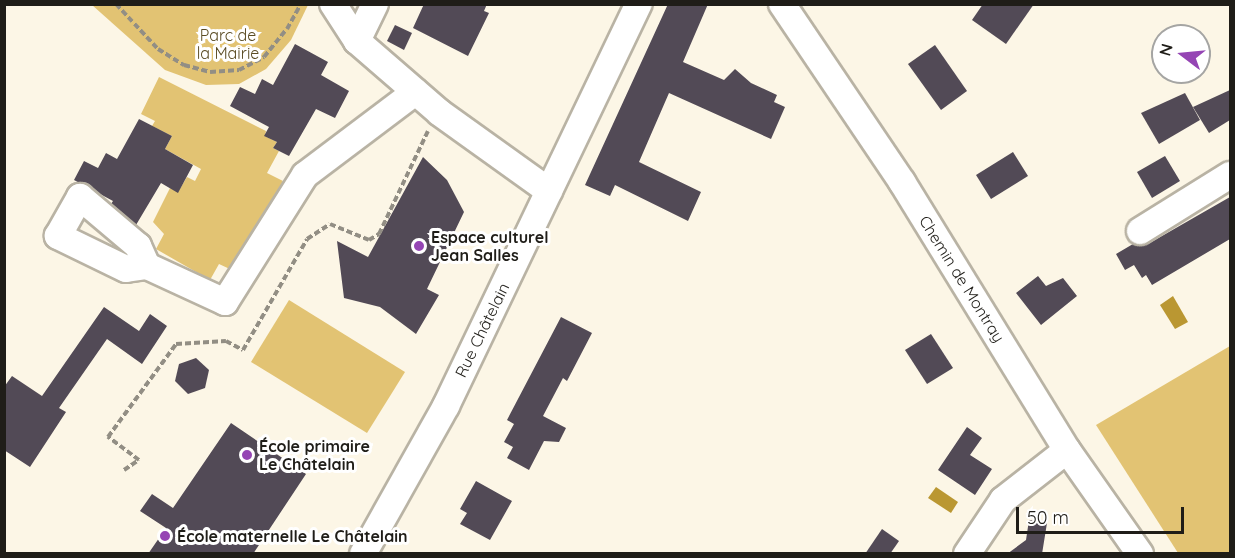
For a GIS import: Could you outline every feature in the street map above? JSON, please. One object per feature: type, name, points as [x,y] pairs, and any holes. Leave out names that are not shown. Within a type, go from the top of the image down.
[{"type":"street","points":[[333,4],[357,40],[415,92],[440,113],[549,191]]},
{"type":"street","points":[[357,40],[375,4]]},
{"type":"street","name":"Rue Châtelain","points":[[363,554],[446,406],[639,4]]},
{"type":"street","name":"Chemin de Montray","points":[[782,4],[902,182],[1067,450],[1140,554]]},
{"type":"street","points":[[147,266],[225,302],[305,176],[415,92]]},
{"type":"street","points":[[1140,231],[1230,175]]},
{"type":"street","points":[[968,554],[1003,500],[1067,450]]},
{"type":"path","points":[[116,4],[158,49],[184,65],[210,72],[239,70],[264,57],[287,29],[301,4]]},
{"type":"path","points":[[124,470],[139,460],[108,437],[176,344],[226,341],[243,350],[307,238],[330,224],[369,240],[379,234],[440,113]]},
{"type":"green space","name":"Parc de la Mairie","points":[[92,5],[308,5],[291,40],[266,69],[239,84],[206,85],[165,70]]},
{"type":"green space","points":[[159,77],[266,131],[265,136],[277,142],[273,148],[279,151],[267,173],[283,181],[234,271],[219,264],[210,280],[156,249],[164,234],[153,222],[170,188],[178,192],[187,177],[195,181],[201,169],[165,149],[172,136],[152,126],[155,121],[141,114]]},
{"type":"green space","points":[[289,300],[405,372],[367,433],[251,362]]},
{"type":"green space","points":[[1230,346],[1230,553],[1178,553],[1096,425]]},
{"type":"shaded area","points":[[1173,296],[1188,322],[1175,329],[1160,305]]},
{"type":"shaded area","points":[[936,487],[958,502],[951,513],[928,498]]},
{"type":"building","points":[[424,4],[487,4],[484,11],[489,13],[468,56],[413,28]]},
{"type":"building","points":[[668,4],[708,4],[683,62],[724,80],[735,69],[751,83],[777,95],[774,102],[785,107],[771,139],[669,93],[639,162],[701,192],[688,221],[615,185],[610,196],[585,185]]},
{"type":"building","points":[[983,4],[1034,4],[1006,44],[972,20]]},
{"type":"building","points":[[395,25],[412,33],[404,50],[387,41]]},
{"type":"building","points":[[295,44],[328,62],[321,75],[349,91],[335,118],[316,109],[289,156],[273,148],[277,142],[264,136],[269,127],[230,106],[240,87],[255,94],[262,79],[273,85]]},
{"type":"building","points":[[935,45],[967,91],[941,110],[908,64]]},
{"type":"building","points":[[1230,90],[1230,120],[1209,133],[1193,107]]},
{"type":"building","points":[[1185,93],[1200,120],[1159,144],[1141,113]]},
{"type":"building","points":[[139,119],[172,136],[165,149],[193,165],[178,193],[161,183],[136,225],[111,204],[113,201],[74,180],[84,161],[98,168],[106,153],[117,159]]},
{"type":"building","points":[[1013,152],[1028,176],[991,199],[976,175]]},
{"type":"building","points":[[1165,156],[1180,181],[1152,198],[1137,172]]},
{"type":"building","points":[[423,157],[447,180],[464,212],[427,289],[439,295],[416,334],[380,307],[344,298],[337,241],[368,257]]},
{"type":"building","points":[[1230,197],[1230,239],[1152,285],[1146,275],[1142,278],[1134,265],[1125,270],[1116,254],[1133,244],[1148,244]]},
{"type":"building","points":[[1038,276],[1046,286],[1063,278],[1077,296],[1041,325],[1016,293]]},
{"type":"building","points":[[104,307],[139,331],[150,314],[167,326],[142,364],[107,339],[59,408],[66,412],[30,467],[4,450],[4,387],[12,376],[42,396]]},
{"type":"building","points":[[561,317],[592,333],[567,381],[563,378],[543,416],[566,428],[559,442],[544,441],[529,470],[507,458],[513,447],[504,442],[514,424],[507,420]]},
{"type":"building","points":[[931,334],[953,368],[927,384],[905,350]]},
{"type":"building","points":[[196,358],[209,370],[205,388],[188,394],[175,381],[179,364]]},
{"type":"building","points":[[231,423],[306,474],[253,554],[148,554],[166,528],[140,511],[152,494],[173,508]]},
{"type":"building","points":[[967,427],[982,438],[970,455],[992,469],[975,495],[938,470]]},
{"type":"building","points":[[476,481],[512,501],[490,540],[460,524],[467,513],[460,509]]},
{"type":"building","points":[[1029,520],[1047,523],[1042,554],[1007,554],[1026,540]]},
{"type":"building","points":[[882,529],[899,541],[890,554],[865,554]]},
{"type":"place","name":"Espace culturel Jean Salles","points":[[419,246]]},
{"type":"place","name":"École primaire Le Châtelain","points":[[247,455]]},
{"type":"place","name":"École maternelle Le Châtelain","points":[[165,536]]}]
